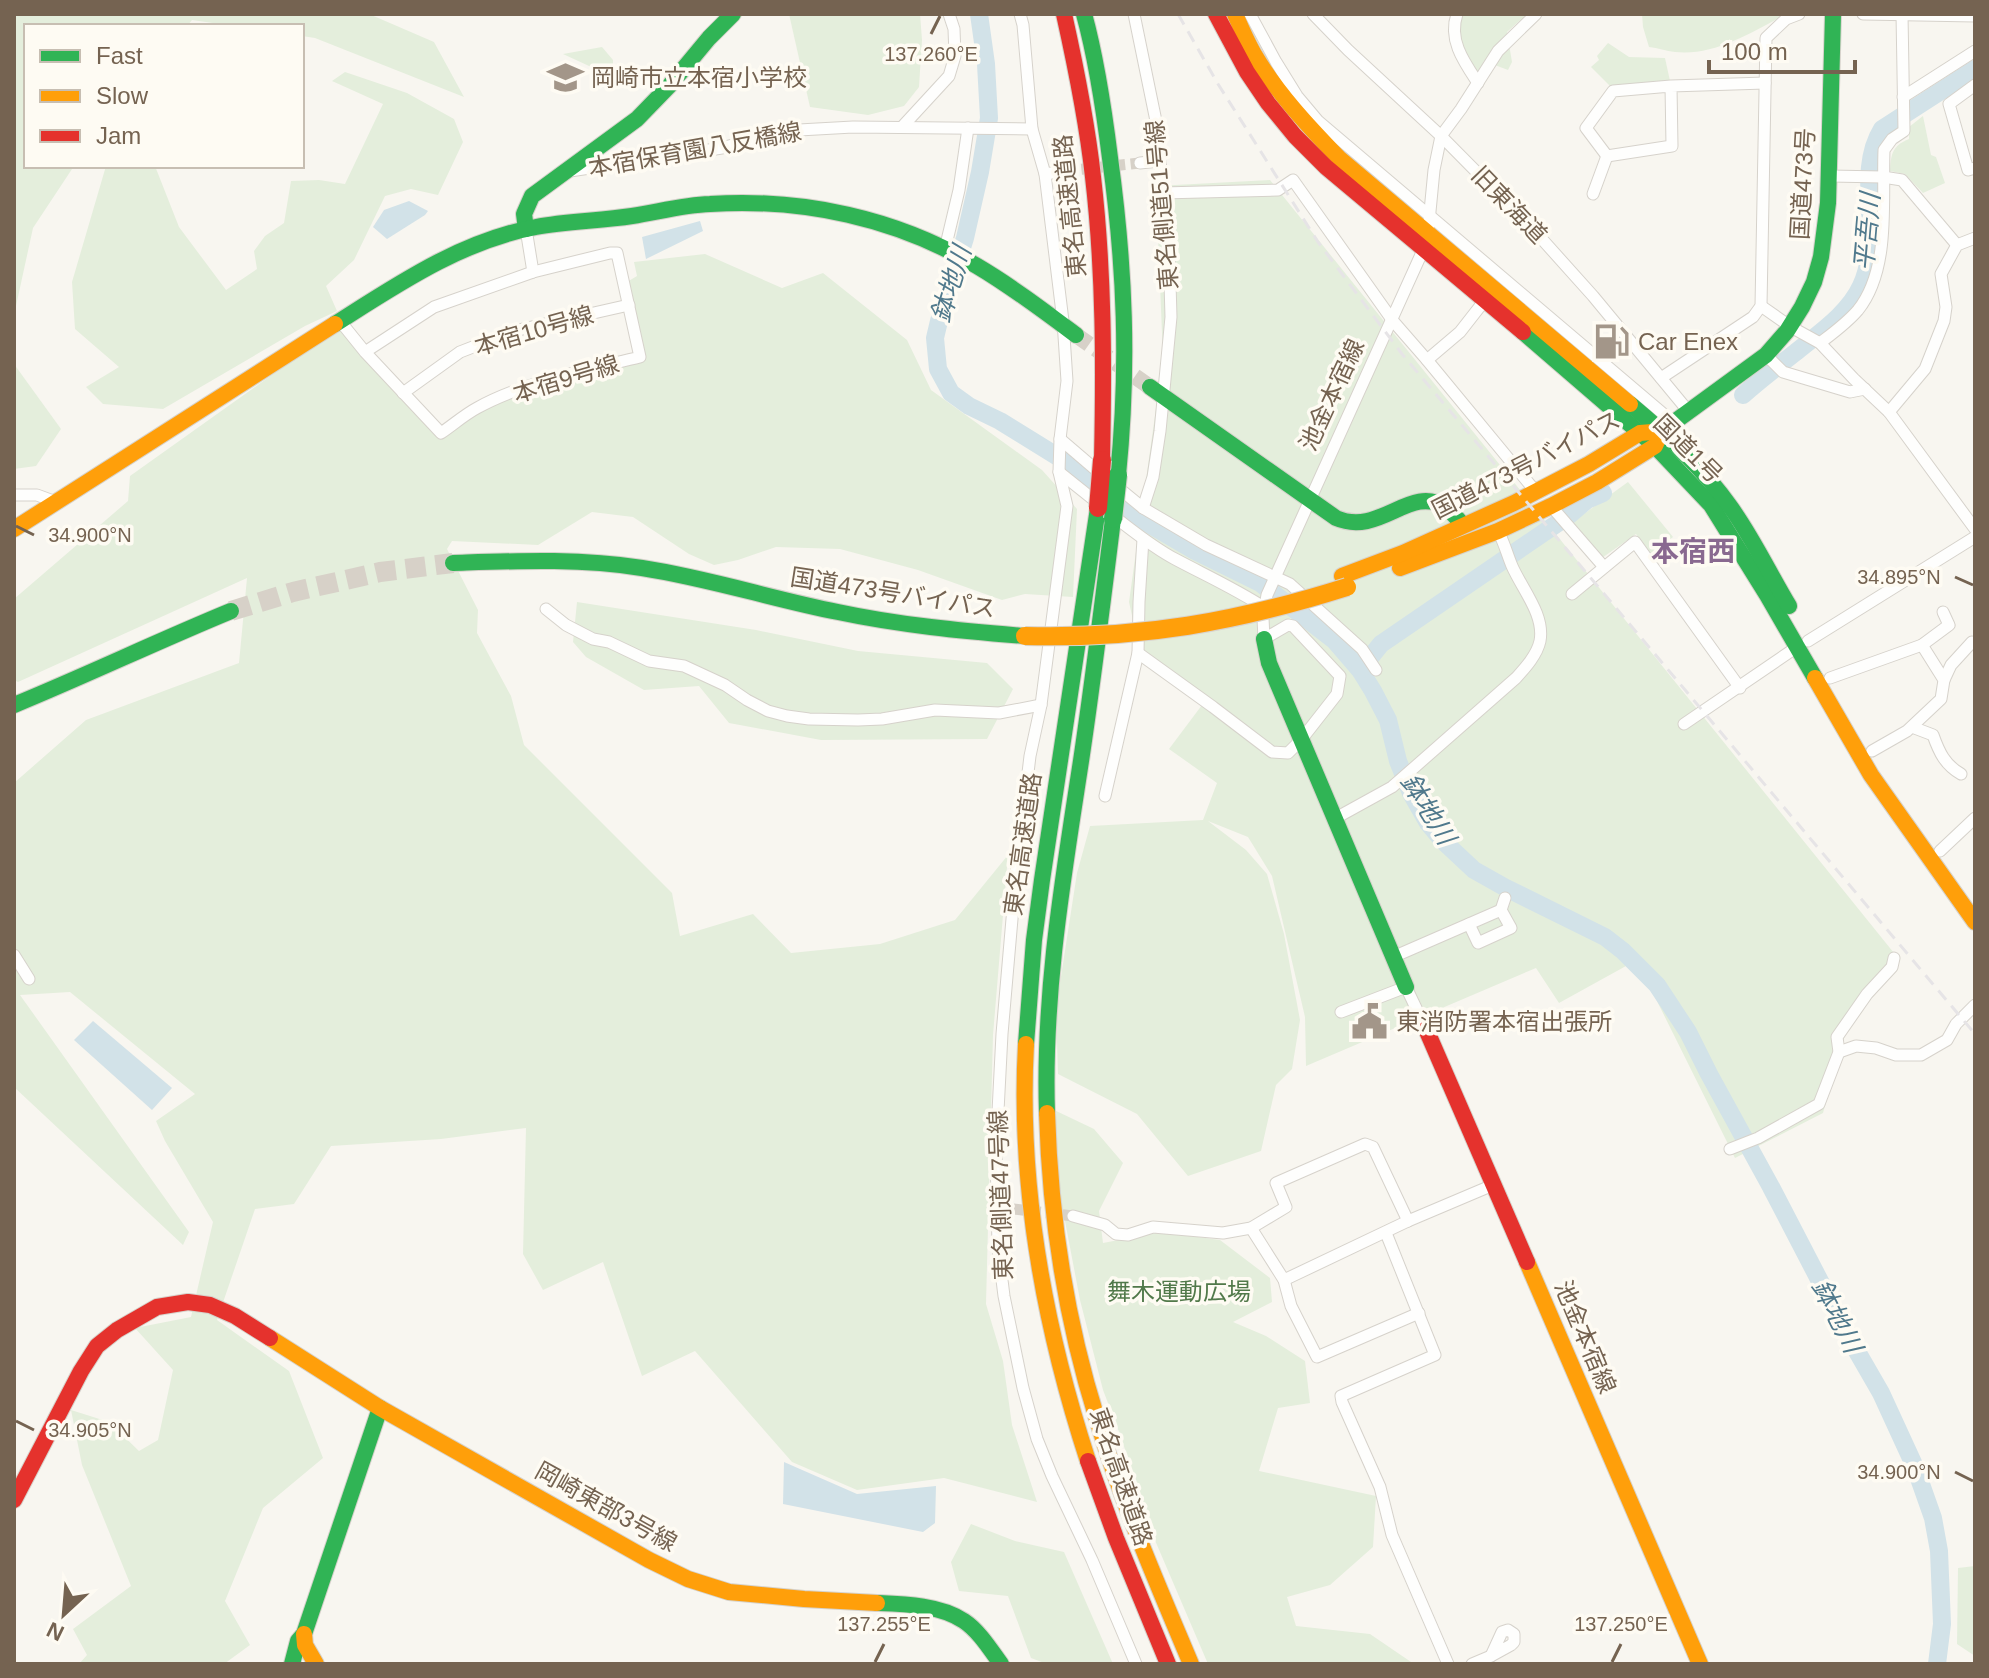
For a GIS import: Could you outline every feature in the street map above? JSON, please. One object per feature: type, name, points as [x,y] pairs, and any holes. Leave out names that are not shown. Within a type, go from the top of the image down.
[{"type":"main road","points":[[526,229],[524,214],[532,196],[637,119],[733,14]]},
{"type":"main road","name":"東名高速道路","points":[[1064,14],[1093,172],[1103,317],[1102,460],[1098,508],[1043,863],[1033,951],[1026,1034],[1028,1166],[1035,1241],[1065,1388],[1115,1537],[1168,1664]]},
{"type":"main road","name":"東名高速道路","points":[[1084,14],[1114,180],[1124,303],[1125,381],[1118,475],[1097,652],[1056,934],[1046,1062],[1049,1169],[1074,1335],[1091,1400],[1122,1495],[1191,1664]]},
{"type":"main road","name":"国道1号","points":[[1216,14],[1247,72],[1268,103],[1326,167],[1427,231],[1485,300],[1664,429]]},
{"type":"main road","name":"国道1号","points":[[1235,14],[1254,54],[1271,80],[1305,124],[1339,158],[1427,231],[1530,309],[1610,386],[1664,429],[1714,485],[1731,507],[1871,775],[1975,922]]},
{"type":"main road","name":"国道473号","points":[[1664,429],[1766,355],[1791,327],[1809,294],[1821,261],[1839,176],[1833,14]]},
{"type":"main road","points":[[14,529],[407,278],[480,243],[526,229],[705,204],[798,205],[882,224],[947,250],[975,265],[1070,330]]},
{"type":"main road","points":[[1157,392],[1343,521],[1376,520],[1419,499],[1446,505],[1463,525]]},
{"type":"main road","name":"国道473号バイパス","points":[[453,563],[530,560],[612,564],[674,574],[841,613],[965,632],[1025,630],[1067,638],[1117,636],[1255,615],[1299,604],[1664,429]]},
{"type":"main road","name":"国道473号バイパス","points":[[1345,582],[1501,536],[1597,482],[1664,429]]},
{"type":"main road","points":[[14,705],[231,611]]},
{"type":"main road","points":[[1264,639],[1269,663],[1406,987]]},
{"type":"main road","name":"国道1号","points":[[1803,644],[1830,678],[1893,786],[1975,900]]},
{"type":"main road","name":"池金本宿線","points":[[1426,1029],[1700,1664]]},
{"type":"main road","name":"岡崎東部3号線","points":[[14,1500],[97,1346],[117,1330],[157,1307],[188,1302],[210,1305],[235,1316],[380,1408],[688,1579],[729,1592],[887,1603],[947,1613],[964,1621],[983,1639],[1001,1664]]},
{"type":"main road","points":[[292,1664],[380,1408]]},
{"type":"main road","points":[[304,1634],[305,1645],[316,1664]]},
{"type":"street","points":[[902,127],[949,76],[955,56],[954,29],[949,14]]},
{"type":"street","name":"東名側道47号線","points":[[1020,14],[1032,129],[1045,174],[1070,330],[1059,472],[1067,506],[1018,858],[1002,1034],[996,1150],[998,1248],[1004,1296],[1037,1439],[1136,1664]]},
{"type":"street","name":"東名側道51号線","points":[[1134,14],[1156,121],[1169,248],[1171,317],[1157,392],[1160,431],[1153,477],[1143,508]]},
{"type":"street","points":[[1250,14],[1297,96],[1427,231]]},
{"type":"street","name":"旧東海道","points":[[1313,14],[1441,136],[1593,296],[1661,378],[1664,429]]},
{"type":"street","points":[[1457,14],[1454,23],[1457,51],[1478,83]]},
{"type":"street","points":[[1441,136],[1498,51],[1536,14]]},
{"type":"street","points":[[1661,378],[1753,317],[1761,306],[1766,38],[1786,19],[1799,14]]},
{"type":"street","points":[[1863,14],[1975,16]]},
{"type":"street","points":[[1820,343],[1860,308],[1871,287],[1880,252],[1884,150],[1892,139],[1904,131],[1902,14]]},
{"type":"street","points":[[1903,101],[1975,51]]},
{"type":"street","points":[[1607,156],[1586,128],[1613,91],[1765,83]]},
{"type":"street","points":[[1607,156],[1672,146],[1671,86]]},
{"type":"street","points":[[1975,87],[1949,104],[1968,170],[1975,168]]},
{"type":"street","points":[[1318,121],[1321,140]]},
{"type":"street","name":"本宿保育園八反橋線","points":[[566,172],[722,148],[781,131],[853,127],[1032,129]]},
{"type":"street","points":[[947,250],[968,128]]},
{"type":"street","name":"池金本宿線","points":[[1266,601],[1340,431],[1393,321],[1427,231],[1441,136]]},
{"type":"street","points":[[1593,194],[1607,156]]},
{"type":"street","points":[[1140,163],[1159,161]]},
{"type":"street","points":[[1045,174],[1065,171]]},
{"type":"street","points":[[1839,176],[1902,180],[1957,245]]},
{"type":"street","points":[[1162,193],[1278,190],[1293,180],[1393,321],[1536,492]]},
{"type":"street","points":[[340,321],[365,352],[434,307],[533,272],[526,229]]},
{"type":"street","points":[[1889,412],[1925,369],[1944,321],[1946,307],[1941,274],[1957,245],[1975,238]]},
{"type":"street","name":"本宿9号線","points":[[365,352],[441,433],[478,408],[527,387],[640,357],[617,253],[533,272]]},
{"type":"street","points":[[1427,360],[1460,332],[1485,300]]},
{"type":"street","name":"本宿10号線","points":[[403,393],[460,352],[514,331],[629,305]]},
{"type":"street","points":[[1761,306],[1820,343],[1889,412],[1975,529]]},
{"type":"street","points":[[1530,309],[1608,366],[1664,429]]},
{"type":"street","points":[[1766,355],[1783,372],[1850,392],[1865,389]]},
{"type":"street","points":[[1608,366],[1610,386]]},
{"type":"street","points":[[1060,439],[1143,508],[1206,545],[1290,584],[1362,649],[1376,670]]},
{"type":"street","points":[[1059,472],[1143,539],[1173,558],[1266,601],[1264,639],[1288,625],[1293,626],[1340,676],[1337,694],[1301,740],[1288,753],[1272,752],[1138,653]]},
{"type":"street","points":[[14,495],[37,495],[56,502]]},
{"type":"street","points":[[1553,508],[1604,567]]},
{"type":"street","points":[[1334,819],[1392,787],[1516,678],[1530,662],[1540,641],[1538,618],[1501,536]]},
{"type":"street","points":[[1684,724],[1803,644],[1975,537]]},
{"type":"street","points":[[1105,796],[1138,653],[1143,539]]},
{"type":"street","points":[[1572,594],[1635,542],[1740,688]]},
{"type":"street","points":[[546,609],[566,625],[593,639],[609,642],[649,661],[684,666],[725,685],[768,711],[787,716],[882,719],[935,710],[999,713],[1041,705]]},
{"type":"street","points":[[1830,678],[1922,645],[1949,625],[1943,612]]},
{"type":"street","points":[[1872,751],[1912,727],[1941,699],[1944,680],[1951,665],[1972,642]]},
{"type":"street","points":[[1922,645],[1944,680]]},
{"type":"street","points":[[1912,727],[1933,735],[1944,760],[1961,774]]},
{"type":"street","points":[[1940,851],[1975,818]]},
{"type":"street","points":[[1393,957],[1469,924],[1503,904],[1511,928],[1478,943],[1469,924]]},
{"type":"street","points":[[14,955],[29,979]]},
{"type":"street","points":[[1730,1149],[1819,1104],[1839,1052],[1837,1037],[1867,994],[1892,967],[1894,958]]},
{"type":"street","points":[[1341,1012],[1406,987],[1426,1029]]},
{"type":"street","points":[[1839,1052],[1856,1046],[1876,1048],[1896,1055],[1921,1055],[1947,1040],[1956,1024],[1975,1005]]},
{"type":"street","points":[[1073,1216],[1105,1225],[1116,1234],[1128,1235],[1153,1227],[1223,1233],[1251,1228],[1286,1207],[1276,1183],[1365,1144],[1373,1147],[1408,1221]]},
{"type":"street","points":[[1284,1280],[1408,1221],[1493,1185]]},
{"type":"street","points":[[1251,1228],[1284,1280],[1291,1306],[1317,1357],[1419,1313]]},
{"type":"street","points":[[1386,1233],[1435,1355],[1341,1396],[1380,1487],[1392,1535],[1448,1664]]},
{"type":"street","points":[[1472,1664],[1491,1656]]},
{"type":"green space","points":[[14,14],[369,14],[434,42],[464,97],[304,36],[304,24],[220,24],[192,20],[189,24],[24,24],[24,168],[73,168],[33,228],[14,308]]},
{"type":"green space","points":[[789,14],[920,14],[919,87],[904,106],[868,115],[810,107]]},
{"type":"green space","points":[[1463,14],[1527,14],[1507,32],[1512,62],[1508,70],[1484,61],[1478,73],[1461,38]]},
{"type":"green space","points":[[1642,14],[1781,14],[1779,18],[1729,43],[1702,51],[1675,52],[1649,47]]},
{"type":"green space","points":[[1608,43],[1629,57],[1665,58],[1670,81],[1610,86],[1591,67],[1599,60],[1597,56]]},
{"type":"green space","points":[[602,47],[613,60],[613,77],[563,54]]},
{"type":"green space","points":[[345,72],[407,93],[454,119],[463,142],[438,195],[411,189],[385,196],[354,260],[326,286],[337,311],[305,326],[163,409],[103,404],[86,387],[119,367],[75,329],[72,282],[105,168],[156,168],[179,227],[226,290],[257,269],[254,251],[265,236],[284,223],[291,181],[319,180],[345,184],[383,104],[332,81]]},
{"type":"green space","points":[[1923,116],[1931,155],[1936,157],[1945,183],[1923,193],[1905,174],[1890,171],[1894,151],[1909,139],[1909,127]]},
{"type":"green space","points":[[1270,180],[1898,958],[1861,1003],[1845,1035],[1823,1113],[1735,1158],[1653,993],[1626,966],[1559,1003],[1536,968],[1306,1066],[1305,1017],[1272,876],[1248,837],[1208,821],[1246,850],[1267,874],[1284,934],[1300,1020],[1292,1069],[1276,1085],[1261,1151],[1188,1176],[1137,1114],[1058,1074],[1056,1009],[1077,873],[1090,826],[1203,820],[1217,783],[1169,749],[1202,705],[1142,661],[1129,602],[1163,358],[1156,186]]},
{"type":"green space","points":[[705,254],[782,288],[823,273],[907,340],[931,390],[1042,470],[1077,509],[1073,597],[1025,594],[1002,600],[918,570],[840,549],[776,547],[714,565],[689,554],[633,517],[592,512],[538,545],[452,541],[447,549],[478,610],[477,633],[511,696],[524,745],[672,893],[680,936],[753,914],[791,953],[880,944],[955,920],[1008,855],[993,1035],[986,1304],[1003,1361],[1012,1425],[1037,1502],[944,1478],[857,1490],[792,1462],[695,1351],[642,1376],[603,1262],[543,1290],[523,1254],[526,1128],[441,1139],[331,1146],[294,1204],[255,1209],[217,1320],[289,1371],[323,1458],[263,1508],[225,1601],[250,1645],[224,1664],[79,1664],[87,1655],[73,1629],[131,1586],[82,1465],[71,1410],[109,1422],[139,1451],[158,1440],[173,1370],[135,1328],[191,1317],[213,1222],[156,1121],[195,1094],[70,992],[20,995],[189,1232],[183,1245],[14,1087],[14,783],[86,720],[239,663],[247,578],[18,682],[14,680],[14,599],[128,501],[130,476],[340,330],[440,436],[479,412],[528,390],[643,360],[627,282],[637,276],[634,262]]},
{"type":"green space","points":[[14,364],[61,429],[36,466],[14,469]]},
{"type":"green space","points":[[1628,482],[1673,537],[1650,554],[1636,534],[1599,560],[1570,524]]},
{"type":"green space","points":[[577,602],[756,630],[858,651],[987,663],[1013,689],[987,739],[821,740],[729,723],[699,686],[644,690],[586,657],[573,642]]},
{"type":"green space","name":"舞木運動広場","points":[[1052,1109],[1094,1129],[1123,1163],[1099,1211],[1103,1243],[1161,1232],[1220,1240],[1270,1278],[1272,1302],[1233,1322],[1266,1336],[1305,1361],[1310,1403],[1278,1408],[1259,1471],[1376,1496],[1373,1547],[1330,1585],[1287,1597],[1296,1626],[1370,1634],[1414,1664],[1208,1664],[1151,1531],[1103,1390],[1080,1300],[1058,1184]]},
{"type":"green space","points":[[971,1524],[1015,1541],[1064,1552],[1113,1664],[1047,1664],[1031,1658],[1008,1596],[959,1591],[951,1562]]},
{"type":"green space","points":[[1975,1566],[1975,1656],[1957,1644],[1958,1568]]},
{"type":"shaded area","points":[[409,201],[428,211],[387,239],[373,227],[384,210]]},
{"type":"shaded area","points":[[700,221],[703,231],[646,259],[642,237]]},
{"type":"shaded area","points":[[93,1021],[172,1088],[152,1110],[74,1040]]},
{"type":"shaded area","points":[[784,1462],[857,1494],[936,1486],[935,1523],[923,1532],[783,1504]]},
{"type":"waterway","name":"鉢地川","points":[[979,14],[989,118],[965,238],[935,338],[938,369],[951,393],[1076,468],[1105,497],[1142,520],[1260,583],[1335,641],[1373,691],[1388,720],[1398,761],[1411,793],[1428,823],[1443,841],[1474,870],[1605,937],[1657,985],[1688,1032],[1771,1187],[1881,1393],[1915,1467],[1933,1518],[1939,1551],[1942,1624],[1937,1664]]},
{"type":"waterway","name":"平吾川","points":[[1743,395],[1832,322],[1849,305],[1861,286],[1870,248],[1870,166],[1882,129],[1975,69]]},
{"type":"waterway","name":"平吾川","points":[[1360,670],[1381,644],[1587,500],[1603,493]]},
{"type":"tunnel","points":[[1065,171],[1140,163]]},
{"type":"tunnel","points":[[1076,335],[1150,387]]},
{"type":"tunnel","points":[[231,611],[293,592],[380,572],[453,563]]},
{"type":"tunnel","points":[[997,1207],[1073,1216]]},
{"type":"railway","points":[[1178,14],[1218,84],[1318,242],[1402,354],[1975,1034]]},
{"type":"traffic: fast","points":[[526,229],[524,214],[532,196],[637,119],[733,14]]},
{"type":"traffic: fast","points":[[1084,14],[1105,122],[1122,277],[1124,395],[1118,475]]},
{"type":"traffic: fast","points":[[1652,432],[1662,431],[1766,355],[1787,331],[1814,282],[1821,257],[1828,203],[1833,14]]},
{"type":"traffic: fast","points":[[335,324],[431,266],[482,242],[508,234],[548,225],[620,218],[690,206],[745,203],[814,208],[914,235],[990,274],[1076,335]]},
{"type":"traffic: fast","points":[[1523,332],[1655,446],[1711,505],[1815,678]]},
{"type":"traffic: fast","points":[[1150,387],[1336,518],[1352,522],[1367,521],[1407,505],[1432,502],[1448,509],[1463,525]]},
{"type":"traffic: fast","points":[[1630,404],[1707,477],[1745,529],[1789,606]]},
{"type":"traffic: fast","points":[[1113,519],[1118,475]]},
{"type":"traffic: fast","points":[[1026,1044],[1042,880],[1098,508]]},
{"type":"traffic: fast","points":[[1047,1113],[1051,980],[1113,519]]},
{"type":"traffic: fast","points":[[453,563],[548,561],[642,568],[861,617],[1025,636]]},
{"type":"traffic: fast","points":[[14,705],[231,611]]},
{"type":"traffic: fast","points":[[1264,639],[1269,663],[1406,987]]},
{"type":"traffic: fast","points":[[292,1664],[380,1408]]},
{"type":"traffic: fast","points":[[877,1603],[922,1606],[955,1616],[975,1630],[1001,1664]]},
{"type":"traffic: slow","points":[[1235,14],[1251,49],[1273,82],[1339,158],[1630,404]]},
{"type":"traffic: slow","points":[[14,529],[335,324]]},
{"type":"traffic: slow","points":[[1342,576],[1403,553],[1514,503],[1640,433],[1652,432]]},
{"type":"traffic: slow","points":[[1400,568],[1498,531],[1551,506],[1655,446],[1660,435]]},
{"type":"traffic: slow","points":[[1025,636],[1109,635],[1188,626],[1266,610],[1347,587]]},
{"type":"traffic: slow","points":[[1815,678],[1871,775],[1975,922]]},
{"type":"traffic: slow","points":[[1026,1044],[1026,1150],[1030,1203],[1047,1307],[1088,1461]]},
{"type":"traffic: slow","points":[[1047,1113],[1056,1229],[1068,1306],[1086,1382],[1129,1512],[1191,1664]]},
{"type":"traffic: slow","points":[[1527,1262],[1700,1664]]},
{"type":"traffic: slow","points":[[270,1338],[380,1408],[688,1579],[729,1592],[877,1603]]},
{"type":"traffic: slow","points":[[304,1634],[305,1645],[316,1664]]},
{"type":"traffic: jam","points":[[1064,14],[1091,156],[1097,212],[1102,318],[1102,460]]},
{"type":"traffic: jam","points":[[1216,14],[1247,72],[1295,136],[1326,167],[1523,332]]},
{"type":"traffic: jam","points":[[1098,508],[1102,460]]},
{"type":"traffic: jam","points":[[1426,1029],[1527,1262]]},
{"type":"traffic: jam","points":[[14,1500],[81,1371],[97,1346],[117,1330],[157,1307],[188,1302],[210,1305],[235,1316],[270,1338]]},
{"type":"traffic: jam","points":[[1088,1461],[1168,1664]]},
{"type":"place","name":"岡崎市立本宿小学校","points":[[565,78]]},
{"type":"place","name":"Car Enex","points":[[1612,342]]},
{"type":"place","name":"東消防署本宿出張所","points":[[1370,1022]]},
{"type":"district","name":"本宿西","points":[[1693,551]]}]
